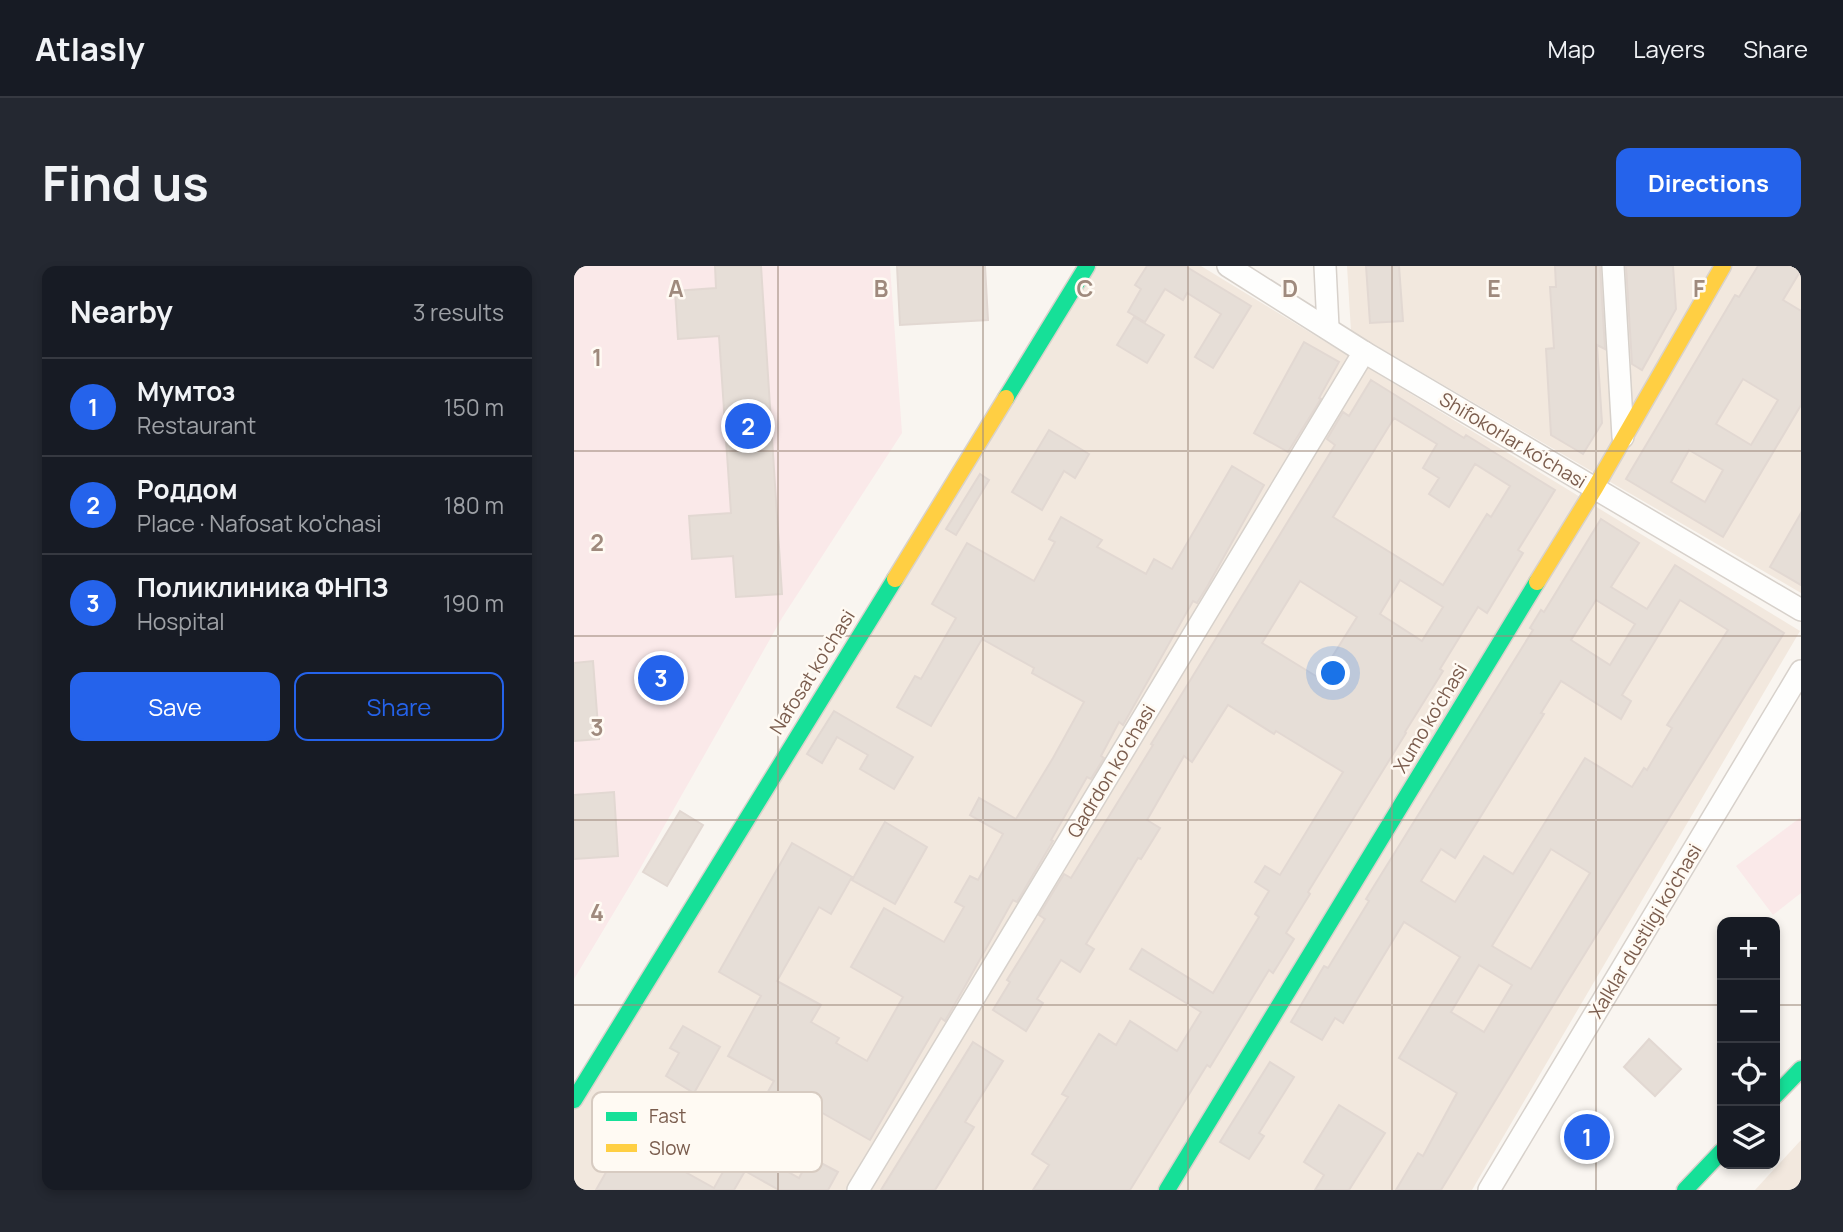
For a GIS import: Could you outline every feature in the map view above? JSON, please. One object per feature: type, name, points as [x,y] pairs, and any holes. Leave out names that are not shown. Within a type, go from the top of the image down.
[{"type":"street","name":"Nafosat ko'chasi","points":[[574,1100],[1087,266]]},
{"type":"street","name":"Shifokorlar ko'chasi","points":[[1228,266],[1364,352],[1801,610]]},
{"type":"street","points":[[1325,266],[1328,327]]},
{"type":"street","points":[[1613,266],[1623,437]]},
{"type":"street","name":"Xumo ko'chasi","points":[[1167,1190],[1595,488],[1723,266]]},
{"type":"street","name":"Qadrdon koʻchasi","points":[[858,1190],[1364,352]]},
{"type":"street","name":"Xalklar dustligi ko'chasi","points":[[1489,1190],[1801,671]]},
{"type":"street","points":[[1780,1091],[1801,1069]]},
{"type":"street","points":[[1685,1190],[1717,1156]]},
{"type":"shaded area","points":[[574,266],[890,266],[902,433],[782,618],[637,874],[574,979]]},
{"type":"shaded area","points":[[1083,266],[1201,266],[1800,631],[1472,1190],[574,1190],[574,1101]]},
{"type":"shaded area","points":[[1347,266],[1801,266],[1801,593],[1351,331]]},
{"type":"shaded area","points":[[1801,817],[1801,893],[1773,915],[1736,866]]},
{"type":"shaded area","points":[[1801,1140],[1801,1190],[1755,1190],[1774,1169],[1780,1169],[1780,1163]]},
{"type":"building","points":[[715,266],[761,266],[782,594],[736,597],[733,556],[692,559],[689,516],[731,513],[719,336],[678,339],[675,291],[716,288]]},
{"type":"building","points":[[897,266],[985,266],[988,320],[900,325]]},
{"type":"building","points":[[1147,266],[1185,266],[1251,306],[1213,368],[1195,357],[1221,314],[1187,293],[1183,300],[1165,289],[1145,322],[1128,312],[1141,289],[1135,285]]},
{"type":"building","points":[[1366,266],[1399,266],[1403,321],[1370,323]]},
{"type":"building","points":[[1555,266],[1600,266],[1605,349],[1597,345],[1602,423],[1583,454],[1551,435],[1546,349],[1554,348],[1550,287],[1556,287]]},
{"type":"building","points":[[1626,266],[1673,266],[1676,309],[1642,370],[1632,364]]},
{"type":"building","points":[[1758,266],[1801,266],[1783,300],[1801,311],[1801,405],[1723,537],[1626,479],[1735,295],[1739,297]],"holes":[[[1743,379],[1778,400],[1751,445],[1716,424]],[[1689,450],[1723,470],[1705,502],[1671,482]]]},
{"type":"building","points":[[1134,317],[1164,335],[1147,363],[1117,345]]},
{"type":"building","points":[[1304,342],[1339,362],[1319,398],[1321,399],[1288,452],[1254,433]]},
{"type":"building","points":[[1371,380],[1555,490],[1518,550],[1523,553],[1487,613],[1478,607],[1440,669],[1443,671],[1308,892],[1310,894],[1286,933],[1294,939],[1273,973],[1269,970],[1130,1190],[1033,1190],[1049,1165],[1032,1154],[1068,1097],[1062,1094],[1099,1034],[1116,1045],[1130,1021],[1177,1051],[1201,1012],[1130,969],[1142,949],[1213,993],[1259,917],[1255,914],[1269,891],[1255,882],[1265,866],[1280,875],[1343,772],[1228,705],[1192,762],[1184,756],[1147,820],[1160,828],[1141,859],[1138,858],[1086,944],[1094,949],[1080,972],[1061,960],[1037,999],[1043,1003],[1026,1031],[993,1010],[1010,982],[1007,980],[1045,919],[1039,915],[1064,874],[1071,878],[1335,445],[1327,439],[1343,412],[1349,416]],"holes":[[[1394,418],[1437,444],[1423,468],[1439,478],[1429,494],[1449,507],[1475,464],[1510,486],[1491,517],[1487,514],[1443,585],[1333,517]],[[1400,580],[1443,607],[1422,641],[1380,614]],[[1300,581],[1357,617],[1319,678],[1262,643]]]},
{"type":"building","points":[[1049,430],[1089,454],[1075,478],[1064,471],[1042,510],[1012,492]]},
{"type":"building","points":[[1232,466],[1264,485],[1207,587],[1197,603],[1193,601],[1123,725],[1119,722],[1101,756],[1104,758],[1091,779],[1087,777],[1017,902],[1013,900],[945,1021],[941,1018],[870,1140],[822,1113],[822,1092],[768,1092],[774,1081],[728,1056],[761,996],[719,972],[792,843],[852,877],[831,914],[819,907],[777,981],[821,1005],[811,1022],[839,1038],[836,1043],[867,1061],[903,997],[851,967],[884,908],[944,942],[964,907],[955,902],[970,876],[978,880],[1003,834],[970,815],[979,798],[1016,819],[1084,702],[1032,673],[1034,668],[982,639],[931,726],[897,707],[915,676],[921,679],[956,618],[932,604],[967,543],[1034,581],[1055,542],[1049,539],[1061,517],[1102,540],[1097,547],[1146,574],[1154,559],[1172,569]]},
{"type":"building","points":[[980,474],[989,480],[956,535],[946,529]]},
{"type":"building","points":[[1801,513],[1801,585],[1770,567]]},
{"type":"building","points":[[1601,519],[1639,543],[1611,587],[1647,609],[1675,565],[1784,633],[1441,1190],[1396,1190],[1418,1153],[1423,1156],[1457,1093],[1399,1058],[1460,957],[1404,922],[1343,1023],[1335,1018],[1322,1040],[1291,1022],[1324,966],[1328,968],[1369,901],[1366,899],[1533,630],[1530,628],[1541,610],[1544,612]],"holes":[[[1596,600],[1635,624],[1610,665],[1571,640]],[[1680,600],[1728,630],[1667,725],[1672,728],[1647,770],[1644,768],[1632,787],[1585,758],[1513,874],[1484,856],[1455,902],[1421,881],[1441,849],[1455,858],[1544,714],[1541,713],[1561,681],[1621,719],[1631,701],[1622,695]],[[1551,849],[1590,873],[1531,969],[1492,946]],[[1479,965],[1512,985],[1484,1032],[1451,1012]]]},
{"type":"building","points":[[593,661],[599,739],[574,741],[574,663]]},
{"type":"building","points":[[834,711],[913,757],[894,789],[860,769],[868,755],[837,737],[822,763],[807,754]]},
{"type":"building","points":[[614,792],[618,856],[574,859],[574,795]]},
{"type":"building","points":[[680,811],[703,825],[667,886],[643,872]]},
{"type":"building","points":[[885,822],[927,847],[895,904],[852,880]]},
{"type":"building","points":[[683,1026],[720,1047],[695,1092],[666,1076],[679,1053],[670,1048]]},
{"type":"building","points":[[1649,1039],[1681,1069],[1655,1096],[1624,1067]]},
{"type":"building","points":[[973,1042],[1003,1061],[965,1122],[974,1127],[935,1190],[881,1190]]},
{"type":"building","points":[[1270,1062],[1294,1077],[1259,1133],[1264,1136],[1249,1159],[1220,1142]]},
{"type":"building","points":[[1339,1105],[1385,1133],[1349,1190],[1315,1190],[1324,1175],[1304,1162]]},
{"type":"building","points":[[822,1163],[838,1172],[828,1190],[779,1190],[747,1172],[788,1172],[799,1178],[802,1172],[822,1172]]},
{"type":"building","points":[[606,1172],[685,1172],[714,1188],[723,1172],[744,1172],[734,1190],[596,1190]]},
{"type":"traffic: fast","points":[[1006,398],[1087,266]]},
{"type":"traffic: fast","points":[[574,1100],[895,579]]},
{"type":"traffic: fast","points":[[1167,1190],[1537,582]]},
{"type":"traffic: fast","points":[[1780,1091],[1801,1069]]},
{"type":"traffic: fast","points":[[1685,1190],[1717,1156]]},
{"type":"traffic: slow","points":[[1537,582],[1595,488],[1723,266]]},
{"type":"traffic: slow","points":[[895,579],[1006,398]]},
{"type":"place","name":"Роддом","points":[[748,426]]},
{"type":"place","name":"Поликлиника ФНПЗ","points":[[661,678]]},
{"type":"place","name":"Mумтоз","points":[[1587,1137]]}]
